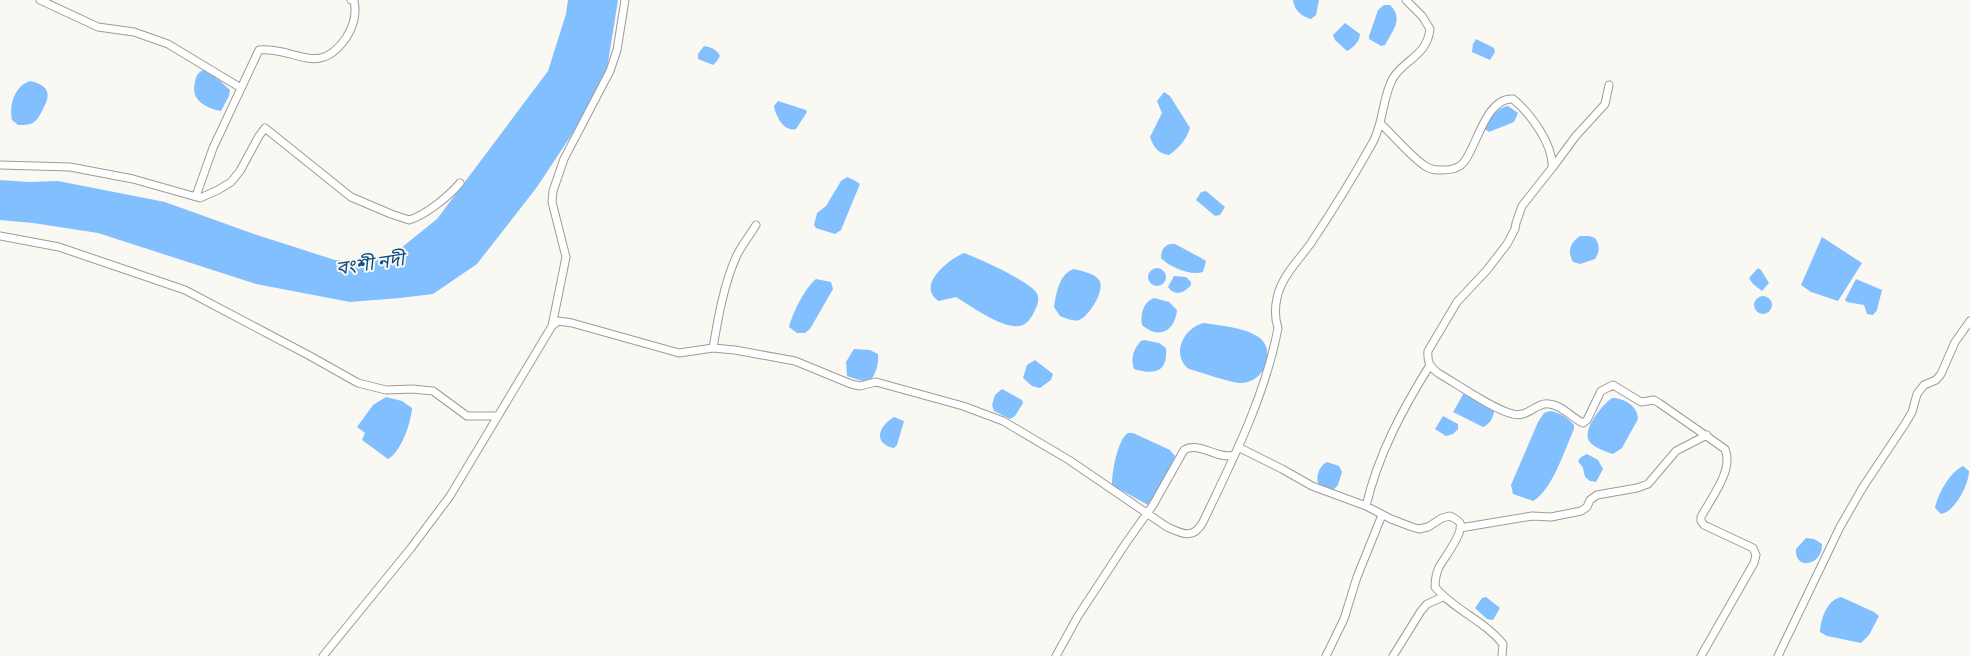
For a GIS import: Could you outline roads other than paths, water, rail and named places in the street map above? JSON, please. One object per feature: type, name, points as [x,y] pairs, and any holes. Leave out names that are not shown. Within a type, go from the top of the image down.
[{"type":"street","points":[[40,0],[98,27],[134,32],[168,44],[241,88]]},
{"type":"street","points":[[196,196],[213,148],[259,50],[268,49],[308,59],[319,59],[336,51],[353,24],[356,9],[354,2],[351,0]]},
{"type":"street","points":[[552,326],[566,257],[552,202],[553,191],[564,159],[610,71],[617,50],[625,0]]},
{"type":"street","points":[[323,656],[428,526],[456,485],[552,326],[558,321],[679,353],[713,348],[795,361],[851,384],[860,386],[876,382],[963,406],[1003,422],[1069,460],[1166,527],[1183,534],[1192,534],[1199,529],[1203,522],[1248,425],[1269,371],[1278,328],[1276,316],[1277,297],[1286,277],[1310,244],[1364,158],[1381,124],[1385,99],[1393,78],[1402,67],[1423,49],[1429,37],[1430,29],[1422,16],[1406,0]]},
{"type":"street","points":[[1609,84],[1605,104],[1575,137],[1522,206],[1515,229],[1502,251],[1457,302],[1428,351],[1428,360],[1430,366],[1438,374],[1514,414],[1524,414],[1541,405],[1549,404],[1560,408],[1583,423],[1587,420],[1601,391],[1613,386],[1641,402],[1654,400],[1725,449],[1728,457],[1727,469],[1701,517],[1701,521],[1704,525],[1753,548],[1756,555],[1754,563],[1701,656]]},
{"type":"street","points":[[1381,124],[1424,165],[1434,170],[1451,170],[1464,163],[1491,112],[1503,100],[1513,99],[1524,109],[1544,139],[1553,162],[1552,168]]},
{"type":"street","points":[[0,165],[70,167],[133,179],[200,198],[231,182],[240,171],[264,128],[351,197],[410,220],[426,212],[460,182]]},
{"type":"street","points":[[713,348],[725,290],[737,255],[756,225]]},
{"type":"street","points":[[0,236],[59,246],[185,290],[358,383],[386,390],[412,389],[433,391],[467,416],[498,416]]},
{"type":"street","points":[[1778,656],[1840,527],[1863,487],[1912,412],[1917,394],[1924,385],[1936,380],[1941,374],[1955,342],[1970,321]]},
{"type":"street","points":[[1366,506],[1372,480],[1392,432],[1430,366]]},
{"type":"street","points":[[1460,528],[1532,516],[1557,516],[1582,511],[1587,507],[1590,500],[1597,495],[1637,488],[1648,484],[1676,451],[1707,435]]},
{"type":"street","points":[[1056,656],[1078,616],[1147,514],[1184,450],[1191,447],[1226,456],[1234,455]]},
{"type":"street","points":[[1238,447],[1312,486],[1366,506],[1382,515],[1419,529],[1428,527],[1442,518],[1450,516],[1460,523],[1460,528],[1435,579],[1435,587],[1444,597],[1504,644],[1502,656]]},
{"type":"street","points":[[1326,656],[1344,619],[1357,577],[1382,515]]},
{"type":"street","points":[[1394,656],[1420,611],[1427,604],[1444,597]]},
{"type":"water","name":"বংশী নদী","points":[[568,0],[618,0],[607,69],[584,116],[537,187],[477,264],[433,294],[350,302],[256,284],[98,233],[0,220],[0,180],[58,181],[165,202],[257,235],[335,260],[370,263],[401,248],[437,219],[548,71],[566,14]]},
{"type":"water","points":[[1293,0],[1319,0],[1316,15],[1311,19],[1305,17],[1297,10]]},
{"type":"water","points":[[1384,5],[1390,5],[1394,10],[1397,20],[1385,45],[1381,46],[1369,39],[1369,36],[1378,10]]},
{"type":"water","points":[[1345,23],[1360,34],[1356,44],[1347,51],[1335,40],[1333,35]]},
{"type":"water","points":[[1476,39],[1494,48],[1495,52],[1490,60],[1472,52]]},
{"type":"water","points":[[704,46],[715,50],[720,56],[713,65],[698,59],[698,54]]},
{"type":"water","points":[[204,70],[208,70],[230,90],[221,111],[210,108],[200,102],[195,94],[196,78]]},
{"type":"water","points":[[30,81],[41,85],[47,90],[46,103],[35,122],[18,125],[12,120],[12,103],[20,87]]},
{"type":"water","points":[[1164,92],[1170,96],[1190,128],[1182,143],[1169,155],[1156,149],[1150,137],[1162,113],[1157,101]]},
{"type":"water","points":[[778,101],[806,110],[807,112],[796,129],[788,128],[781,123],[774,106]]},
{"type":"water","points":[[1508,106],[1518,113],[1514,122],[1489,132],[1485,129],[1494,114]]},
{"type":"water","points":[[847,177],[860,184],[841,230],[835,234],[816,228],[814,225],[817,213],[826,206],[841,181]]},
{"type":"water","points":[[1206,191],[1225,207],[1220,215],[1215,216],[1196,200],[1201,192]]},
{"type":"water","points":[[1580,236],[1595,238],[1599,249],[1595,259],[1580,264],[1573,262],[1570,248]]},
{"type":"water","points":[[1822,237],[1862,263],[1838,301],[1811,292],[1801,285]]},
{"type":"water","points":[[1170,244],[1175,244],[1206,261],[1203,272],[1187,272],[1161,258],[1162,251]]},
{"type":"water","points":[[964,253],[1013,276],[1036,292],[1037,306],[1027,323],[1016,326],[1007,325],[998,322],[956,297],[939,301],[933,295],[932,281],[937,274],[950,261]]},
{"type":"water","points":[[1157,268],[1163,271],[1166,277],[1163,283],[1157,286],[1151,283],[1148,277],[1151,271]]},
{"type":"water","points":[[1758,268],[1769,283],[1762,291],[1749,278]]},
{"type":"water","points":[[1074,269],[1094,276],[1101,284],[1092,308],[1079,320],[1070,320],[1060,316],[1054,307],[1057,291],[1062,280],[1069,271]]},
{"type":"water","points":[[1174,276],[1186,277],[1191,282],[1191,285],[1180,293],[1174,292],[1168,287]]},
{"type":"water","points":[[816,279],[831,282],[833,289],[810,329],[805,333],[797,333],[789,327],[791,321],[804,294]]},
{"type":"water","points":[[1856,279],[1882,290],[1877,310],[1873,315],[1867,314],[1864,305],[1845,300]]},
{"type":"water","points":[[1763,296],[1769,299],[1772,305],[1769,311],[1763,314],[1757,311],[1754,305],[1757,299]]},
{"type":"water","points":[[1154,298],[1169,302],[1177,310],[1173,323],[1165,331],[1154,332],[1142,325],[1143,309],[1147,302]]},
{"type":"water","points":[[1204,323],[1238,329],[1257,336],[1267,349],[1266,364],[1262,372],[1249,382],[1236,383],[1189,369],[1183,363],[1181,356],[1182,342],[1191,330]]},
{"type":"water","points":[[1141,341],[1159,343],[1166,348],[1165,363],[1153,372],[1134,369],[1133,354]]},
{"type":"water","points":[[854,349],[870,350],[878,354],[877,368],[871,380],[862,381],[847,376],[846,362]]},
{"type":"water","points":[[1035,360],[1053,374],[1051,380],[1040,388],[1032,386],[1023,378],[1027,365]]},
{"type":"water","points":[[1002,389],[1022,400],[1023,403],[1015,416],[1010,419],[994,411],[992,405],[995,395]]},
{"type":"water","points":[[1465,391],[1494,411],[1491,421],[1485,426],[1483,427],[1453,412]]},
{"type":"water","points":[[386,397],[402,401],[412,408],[410,421],[401,444],[388,459],[362,440],[365,433],[357,427],[373,405]]},
{"type":"water","points":[[1612,398],[1621,399],[1630,404],[1636,410],[1638,419],[1622,448],[1613,454],[1593,445],[1589,441],[1588,436],[1588,430],[1595,417]]},
{"type":"water","points":[[1550,411],[1566,418],[1574,425],[1574,429],[1552,479],[1540,496],[1533,501],[1513,494],[1511,485],[1538,422],[1544,413]]},
{"type":"water","points":[[1443,416],[1458,424],[1458,429],[1453,434],[1446,436],[1435,429]]},
{"type":"water","points":[[894,417],[904,421],[897,445],[894,448],[887,446],[883,442],[880,434],[885,425]]},
{"type":"water","points":[[1128,433],[1133,433],[1170,450],[1175,456],[1148,505],[1112,485],[1118,449]]},
{"type":"water","points":[[1587,454],[1598,460],[1603,469],[1596,482],[1590,481],[1585,477],[1583,468],[1578,461]]},
{"type":"water","points":[[1327,462],[1339,466],[1342,472],[1338,485],[1332,491],[1318,484],[1319,472]]},
{"type":"water","points":[[1963,466],[1969,471],[1964,490],[1956,503],[1941,514],[1935,508],[1939,497],[1945,484]]},
{"type":"water","points":[[1806,538],[1814,539],[1822,544],[1818,557],[1809,563],[1799,561],[1796,549]]},
{"type":"water","points":[[1486,597],[1500,608],[1493,620],[1487,619],[1475,608],[1482,598]]},
{"type":"water","points":[[1841,597],[1879,616],[1869,635],[1861,643],[1827,636],[1820,632],[1823,616],[1828,606]]}]
